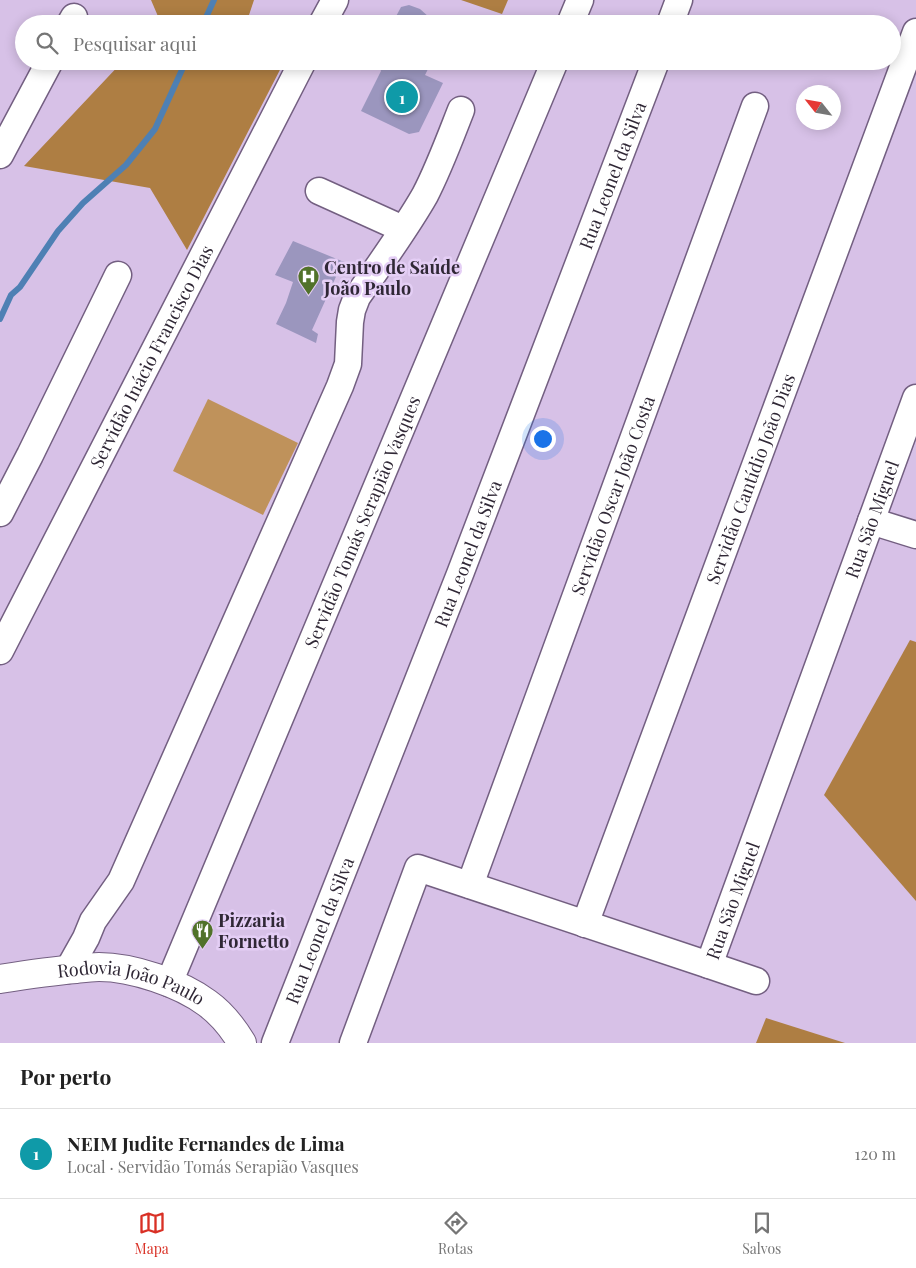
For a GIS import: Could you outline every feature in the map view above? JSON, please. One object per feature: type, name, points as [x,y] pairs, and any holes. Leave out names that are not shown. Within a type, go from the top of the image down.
[{"type":"main road","name":"Rodovia João Paulo","points":[[0,979],[99,967],[147,975],[169,983],[207,1003],[224,1018],[242,1043]]},
{"type":"street","points":[[327,15],[335,0]]},
{"type":"street","points":[[574,15],[580,0]]},
{"type":"street","points":[[673,15],[679,0]]},
{"type":"street","name":"Servidão Cantídio João Dias","points":[[585,924],[916,32]]},
{"type":"street","points":[[0,155],[45,70]]},
{"type":"street","name":"Servidão Inácio Francisco Dias","points":[[0,651],[298,70]]},
{"type":"street","name":"Servidão Tomás Serapião Vasques","points":[[169,983],[551,70]]},
{"type":"street","name":"Rua Leonel da Silva","points":[[275,1043],[460,574],[653,70]]},
{"type":"street","name":"Servidão Oscar João Costa","points":[[470,885],[755,106]]},
{"type":"street","points":[[68,970],[93,921],[121,881],[340,386],[348,364],[351,316],[357,297],[425,194],[461,110]]},
{"type":"street","points":[[319,191],[403,229]]},
{"type":"street","points":[[0,513],[35,446],[118,275]]},
{"type":"street","name":"Rua São Miguel","points":[[353,1043],[418,868],[709,966],[916,398]]},
{"type":"street","points":[[871,521],[916,535]]},
{"type":"street","points":[[709,966],[756,981]]},
{"type":"shaded area","points":[[151,0],[254,0],[249,15],[157,15]]},
{"type":"shaded area","points":[[461,0],[508,0],[502,14]]},
{"type":"shaded area","points":[[115,70],[280,70],[187,250],[150,188],[24,166]]},
{"type":"shaded area","points":[[208,399],[298,443],[263,515],[173,471]]},
{"type":"shaded area","points":[[910,640],[916,642],[916,901],[824,795]]},
{"type":"shaded area","points":[[766,1018],[845,1043],[756,1043]]},
{"type":"building","points":[[409,5],[420,9],[427,15],[397,15],[401,7]]},
{"type":"building","points":[[428,70],[425,75],[443,83],[419,132],[409,134],[361,111],[381,71]]},
{"type":"building","name":"Centro de Saúde João Paulo","points":[[293,241],[349,264],[347,269],[339,270],[312,330],[318,334],[316,343],[276,324],[293,282],[275,275]]},
{"type":"waterway","points":[[207,15],[214,0]]},
{"type":"waterway","points":[[0,319],[11,295],[20,287],[58,231],[83,203],[126,165],[155,129],[182,70]]},
{"type":"place","name":"NEIM Judite Fernandes de Lima","points":[[402,97]]},
{"type":"place","name":"Centro de Saúde João Paulo","points":[[308,296]]},
{"type":"place","name":"Pizzaria Fornetto","points":[[202,949]]}]
